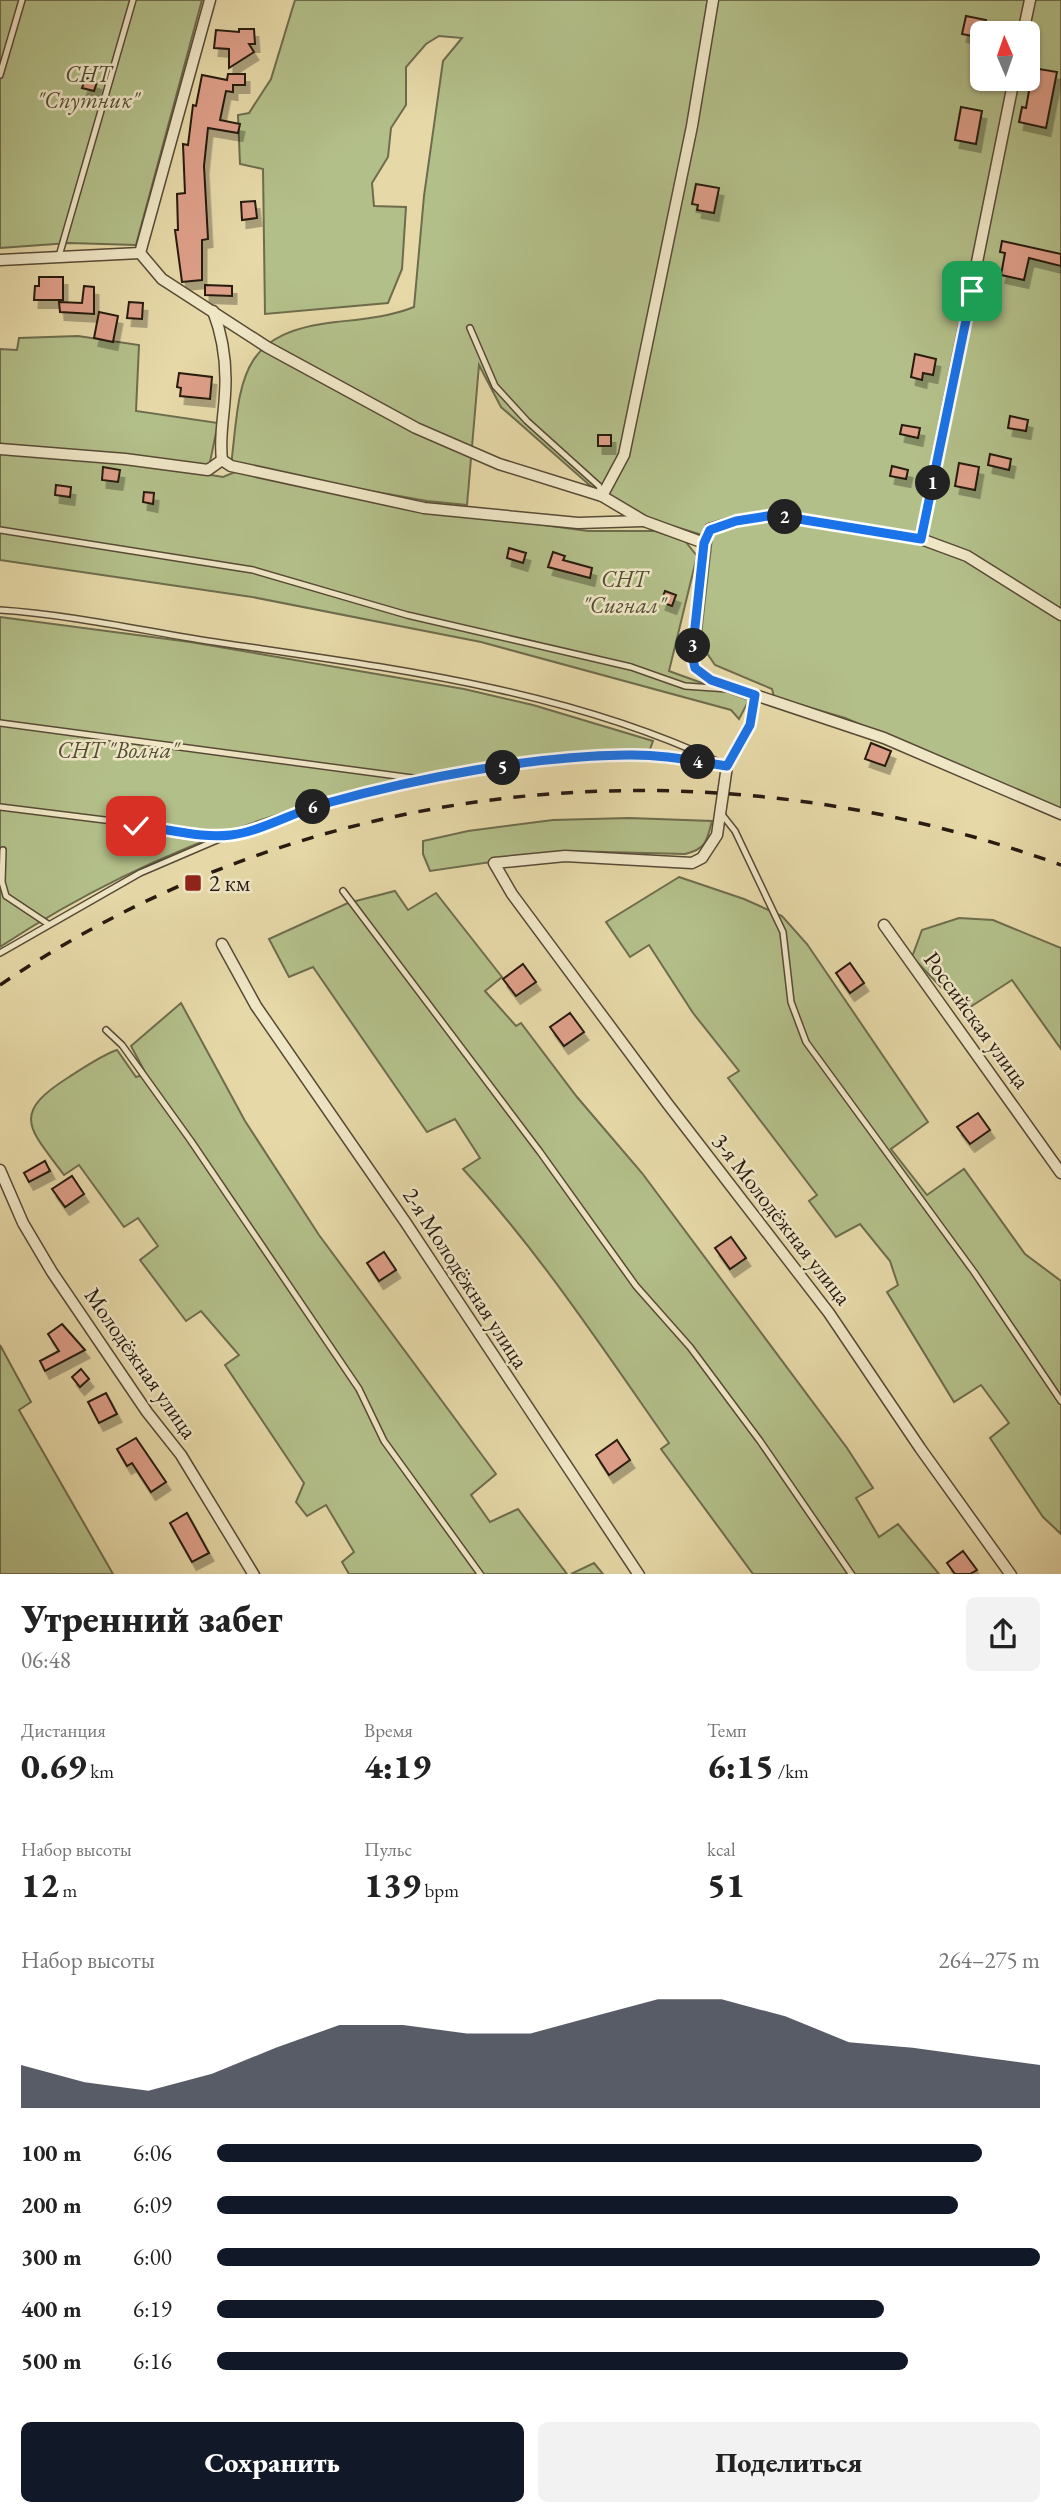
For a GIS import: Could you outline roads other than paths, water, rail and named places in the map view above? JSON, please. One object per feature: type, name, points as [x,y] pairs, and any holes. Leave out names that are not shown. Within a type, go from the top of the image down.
[{"type":"street","points":[[140,253],[210,0]]},
{"type":"street","points":[[603,496],[624,455],[692,126],[713,0]]},
{"type":"street","points":[[1026,21],[1030,0]]},
{"type":"street","points":[[921,539],[1012,91]]},
{"type":"street","points":[[0,260],[140,253]]},
{"type":"street","points":[[140,253],[162,279],[267,347],[416,428],[499,464],[603,496],[644,521],[704,543]]},
{"type":"street","points":[[213,311],[222,335],[226,391],[220,447],[222,460],[231,466],[424,508],[578,523],[644,521]]},
{"type":"street","points":[[0,449],[125,459],[208,470],[222,460]]},
{"type":"street","points":[[1061,615],[967,555],[921,539],[774,515],[736,521],[710,530],[704,543],[692,655],[695,668],[711,680],[884,738],[1061,814]]},
{"type":"street","points":[[720,812],[727,766],[750,725],[755,695]]},
{"type":"street","name":"3-я Молодёжная улица","points":[[720,812],[717,835],[702,859],[692,863],[565,856],[494,863],[512,894],[675,1114],[829,1313],[920,1448],[1011,1574]]},
{"type":"street","name":"Российская улица","points":[[884,925],[1061,1173]]},
{"type":"street","name":"2-я Молодёжная улица","points":[[222,944],[256,1006],[406,1223],[639,1574]]},
{"type":"street","name":"Молодёжная улица","points":[[0,1171],[23,1223],[52,1272],[147,1412],[181,1455],[254,1574]]},
{"type":"lane","points":[[0,75],[22,0]]},
{"type":"lane","points":[[59,256],[133,0]]},
{"type":"lane","points":[[470,328],[495,386],[527,421],[599,486],[603,496]]},
{"type":"lane","points":[[0,530],[253,570],[407,615],[631,667],[685,686],[715,690],[734,688]]},
{"type":"lane","points":[[0,610],[358,663],[480,685],[610,718],[727,766]]},
{"type":"lane","points":[[0,723],[425,780]]},
{"type":"lane","points":[[0,953],[140,873],[232,835],[325,803],[425,780],[527,764],[625,755],[727,766]]},
{"type":"lane","points":[[0,807],[177,829],[184,834],[232,835]]},
{"type":"lane","points":[[720,812],[735,831],[783,932],[791,1002],[806,1042],[974,1272],[1061,1401]]},
{"type":"lane","points":[[3,850],[1,882],[6,896],[48,924]]},
{"type":"lane","points":[[343,891],[540,1152],[636,1286],[690,1347],[852,1574]]},
{"type":"lane","points":[[106,1030],[122,1045],[191,1141],[359,1389],[384,1441],[442,1525],[481,1574]]},
{"type":"railway","points":[[0,985],[121,913],[248,858],[380,820],[516,797],[653,791],[790,800],[927,825],[1061,865]]},
{"type":"place","name":"2 км","points":[[193,883]]},
{"type":"park label","name":"СНТ \"Спутник\"","points":[[88,87]]},
{"type":"park label","name":"СНТ \"Сигнал\"","points":[[624,592]]},
{"type":"park label","name":"СНТ \"Волна\"","points":[[118,750]]}]
